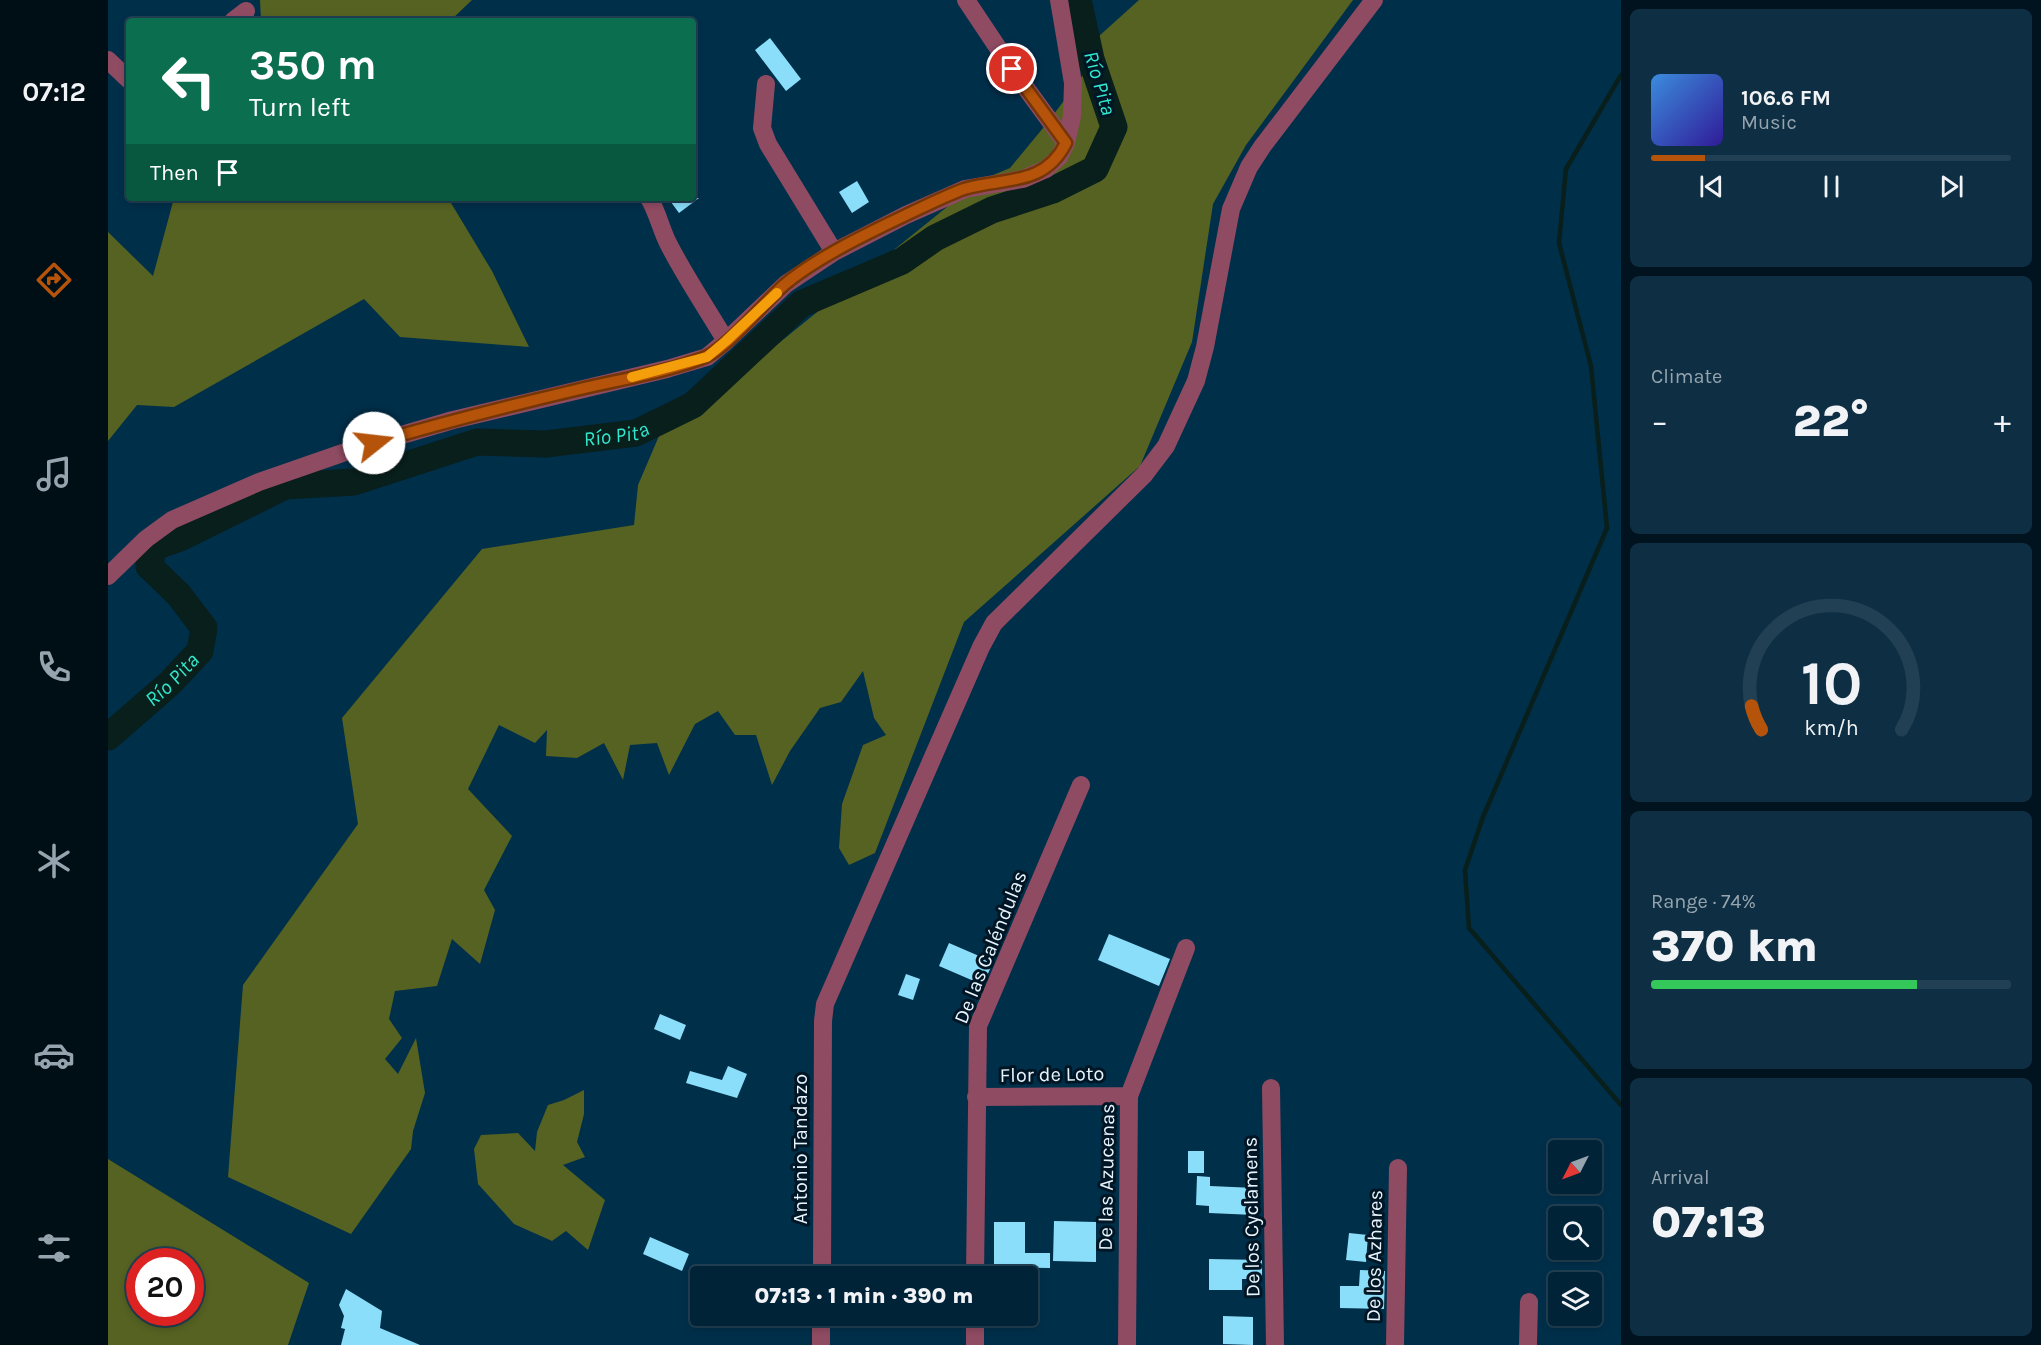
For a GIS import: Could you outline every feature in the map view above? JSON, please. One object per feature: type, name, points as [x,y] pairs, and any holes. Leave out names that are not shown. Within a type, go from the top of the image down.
[{"type":"street","points":[[966,0],[1012,69],[1066,143]]},
{"type":"street","points":[[108,576],[146,539],[172,520],[259,482],[354,448],[453,420],[707,357],[786,284],[834,252],[906,215],[964,189],[1023,178],[1046,169],[1059,157],[1066,143],[1072,116],[1073,83],[1059,0]]},
{"type":"street","name":"Antonio Tandazo","points":[[822,1266],[823,1021],[825,1004],[981,647],[994,623],[1144,475],[1166,446],[1196,381],[1205,347],[1230,209],[1249,167],[1374,0]]},
{"type":"street","points":[[108,60],[126,77]]},
{"type":"street","points":[[766,84],[762,128],[768,144],[834,252]]},
{"type":"street","points":[[651,201],[663,234],[678,262],[726,341]]},
{"type":"street","name":"De las Caléndulas","points":[[975,1266],[978,1026],[1081,785]]},
{"type":"street","name":"De las Azucenas","points":[[1127,1345],[1129,1096],[1186,948]]},
{"type":"street","name":"De los Cyclamens","points":[[1271,1088],[1275,1345]]},
{"type":"street","name":"Flor de Loto","points":[[976,1097],[1129,1096]]},
{"type":"street","name":"De los Azhares","points":[[1395,1345],[1398,1168]]},
{"type":"street","points":[[1528,1302],[1528,1345]]},
{"type":"street","points":[[821,1326],[821,1345]]},
{"type":"street","points":[[975,1326],[975,1345]]},
{"type":"green space","points":[[260,0],[472,0],[453,18],[261,18]]},
{"type":"green space","points":[[1139,0],[1353,0],[1246,145],[1213,204],[1192,342],[1140,466],[964,622],[875,853],[849,865],[839,848],[842,804],[863,745],[886,735],[874,718],[863,671],[841,702],[820,708],[790,751],[772,785],[756,735],[735,735],[718,711],[695,724],[669,775],[657,743],[630,745],[623,780],[604,743],[577,758],[546,756],[547,730],[535,743],[499,725],[468,789],[512,836],[484,890],[495,910],[480,964],[452,939],[437,986],[395,991],[389,1019],[402,1038],[385,1059],[398,1074],[416,1038],[425,1093],[413,1131],[411,1149],[351,1234],[228,1177],[243,985],[358,824],[342,718],[482,549],[634,525],[638,485],[659,436],[701,406],[979,181],[1010,168],[1089,67],[1098,37]]},
{"type":"green space","points":[[173,201],[450,201],[492,271],[529,347],[400,337],[364,299],[174,407],[137,405],[108,441],[108,232],[153,276]]},
{"type":"green space","points":[[584,1090],[584,1114],[577,1142],[585,1157],[563,1165],[605,1200],[588,1250],[566,1231],[552,1241],[514,1224],[478,1184],[474,1149],[481,1135],[518,1133],[535,1151],[537,1132],[548,1105]]},
{"type":"green space","points":[[108,1159],[309,1283],[288,1345],[108,1345]]},
{"type":"building","points":[[770,38],[801,79],[786,91],[755,50]]},
{"type":"building","points":[[857,181],[869,202],[852,213],[839,192]]},
{"type":"building","points":[[670,201],[695,201],[679,213]]},
{"type":"building","points":[[1109,934],[1170,959],[1159,986],[1098,960]]},
{"type":"building","points":[[949,943],[993,962],[983,985],[939,966]]},
{"type":"building","points":[[906,974],[920,979],[913,1000],[898,995]]},
{"type":"building","points":[[660,1014],[686,1025],[680,1040],[654,1029]]},
{"type":"building","points":[[728,1066],[747,1074],[737,1098],[686,1083],[690,1071],[722,1080]]},
{"type":"building","points":[[1188,1151],[1204,1151],[1204,1173],[1188,1173]]},
{"type":"building","points":[[1197,1176],[1210,1177],[1210,1186],[1255,1188],[1254,1215],[1209,1213],[1209,1206],[1196,1205]]},
{"type":"building","points":[[1054,1221],[1096,1222],[1096,1262],[1053,1261]]},
{"type":"building","points":[[994,1222],[1025,1222],[1025,1253],[1050,1253],[1050,1268],[994,1266]]},
{"type":"building","points":[[1349,1233],[1368,1235],[1366,1262],[1346,1260]]},
{"type":"building","points":[[650,1237],[689,1254],[682,1271],[643,1254]]},
{"type":"building","points":[[1209,1259],[1262,1260],[1262,1279],[1242,1279],[1242,1290],[1209,1290]]},
{"type":"building","points":[[1360,1270],[1385,1271],[1384,1309],[1340,1308],[1340,1286],[1359,1286]]},
{"type":"building","points":[[346,1289],[382,1311],[380,1328],[420,1345],[341,1345],[345,1329],[341,1328],[344,1316],[339,1305]]},
{"type":"building","points":[[1223,1316],[1253,1317],[1253,1345],[1223,1344]]},
{"type":"waterway","name":"Río Pita","points":[[108,737],[169,684],[200,651],[204,628],[179,595],[149,566],[154,547],[180,538],[285,486],[354,482],[477,442],[546,444],[636,433],[693,405],[801,304],[902,261],[935,238],[992,210],[1053,190],[1095,169],[1114,127],[1091,59],[1078,0]]},
{"type":"waterway","points":[[1621,75],[1566,169],[1559,243],[1591,366],[1607,528],[1483,817],[1465,870],[1469,928],[1621,1105]]},
{"type":"slow traffic","points":[[632,377],[707,357],[777,293]]},
{"type":"route","points":[[374,443],[453,420],[667,369],[707,357],[786,284],[834,252],[906,215],[964,189],[1023,178],[1046,169],[1059,157],[1066,143],[1012,69]]}]
